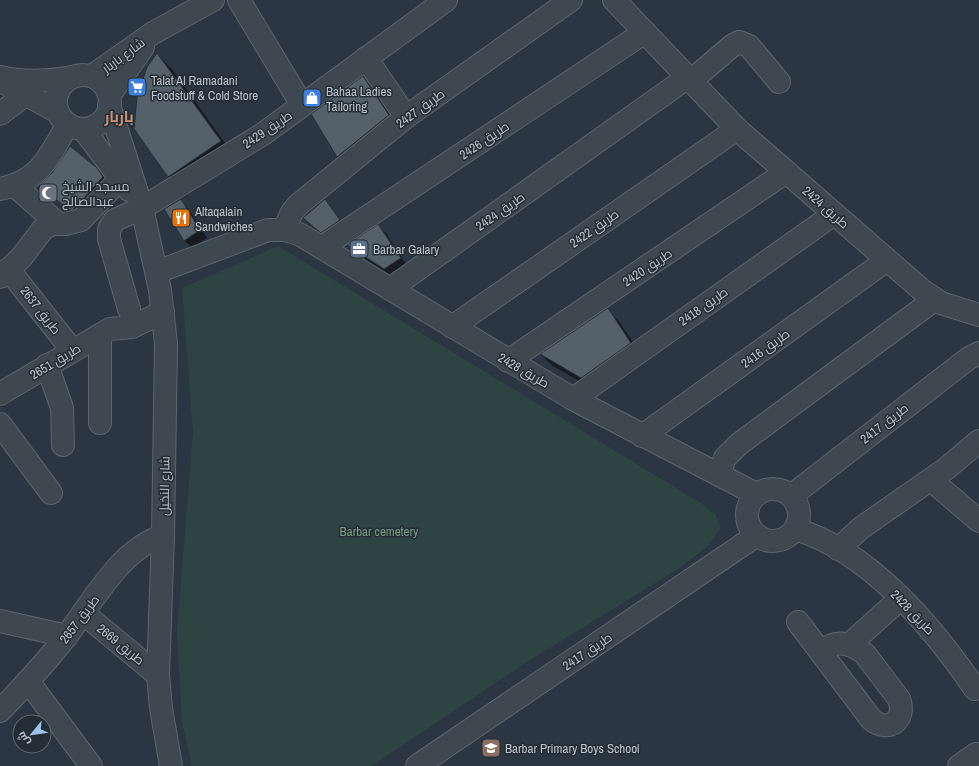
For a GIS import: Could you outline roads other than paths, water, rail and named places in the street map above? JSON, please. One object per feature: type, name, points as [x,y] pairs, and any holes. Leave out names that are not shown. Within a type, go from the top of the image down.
[{"type":"street","points":[[239,0],[302,105]]},
{"type":"street","name":"طريق 2429","points":[[129,309],[109,239],[108,229],[115,220],[142,208],[263,134],[446,0]]},
{"type":"street","name":"طريق 2427","points":[[292,232],[292,212],[298,205],[406,117],[570,0]]},
{"type":"street","name":"طريق 2424","points":[[614,0],[737,129],[887,260],[934,300],[979,314]]},
{"type":"street","name":"شارع باربار","points":[[83,77],[205,2]]},
{"type":"street","name":"طريق 2426","points":[[322,247],[645,32]]},
{"type":"street","name":"شارع باربار","points":[[109,101],[153,33]]},
{"type":"street","points":[[690,78],[739,42],[748,46],[779,82]]},
{"type":"street","points":[[366,58],[406,117]]},
{"type":"street","points":[[0,77],[13,80],[33,81],[83,77],[106,88],[109,101],[107,113],[97,124],[70,122],[56,104],[57,95],[66,81],[83,77]]},
{"type":"street","name":"طريق 2424","points":[[390,289],[690,78]]},
{"type":"street","name":"شارع النخيل","points":[[0,80],[70,122],[121,178],[142,208]]},
{"type":"street","points":[[0,114],[25,95]]},
{"type":"street","name":"شارع النخيل","points":[[109,101],[142,208],[158,281],[166,344],[163,536],[158,675],[161,708],[171,766]]},
{"type":"street","points":[[8,187],[32,177],[42,166],[70,122]]},
{"type":"street","name":"طريق 2422","points":[[452,327],[737,129]]},
{"type":"street","name":"طريق 2420","points":[[508,361],[786,172]]},
{"type":"street","name":"طريق 2637","points":[[72,350],[5,273],[31,246],[40,232],[47,226],[57,223],[65,224],[81,220],[121,178]]},
{"type":"street","points":[[8,187],[57,223]]},
{"type":"street","name":"طريق 2418","points":[[573,399],[834,214]]},
{"type":"street","points":[[158,281],[268,230],[292,232]]},
{"type":"street","name":"طريق 2428","points":[[292,232],[322,247],[573,399],[756,494]]},
{"type":"street","name":"طريق 2416","points":[[642,436],[887,260]]},
{"type":"street","name":"طريق 2651","points":[[105,332],[158,281]]},
{"type":"street","points":[[719,475],[725,458],[738,444],[934,300]]},
{"type":"street","name":"طريق 2651","points":[[0,394],[72,350],[105,332],[132,327],[163,312]]},
{"type":"street","points":[[100,423],[105,332]]},
{"type":"street","name":"طريق 2417","points":[[791,496],[969,358],[979,354]]},
{"type":"street","points":[[47,365],[62,408],[63,445]]},
{"type":"street","points":[[0,424],[51,493]]},
{"type":"street","points":[[838,548],[861,528],[931,480],[979,441]]},
{"type":"street","points":[[931,480],[979,521]]},
{"type":"street","points":[[778,489],[791,496],[795,502],[799,516],[794,529],[789,536],[773,541],[764,540],[757,535],[748,523],[746,515],[751,500],[756,494],[763,490],[778,489]]},
{"type":"street","name":"طريق 2428","points":[[794,529],[817,537],[838,548],[881,580],[901,598],[941,641],[976,689]]},
{"type":"street","name":"طريق 2417","points":[[417,766],[757,535]]},
{"type":"street","name":"طريق 2657","points":[[0,711],[28,682],[67,636],[83,613],[130,554],[143,544],[163,536]]},
{"type":"street","points":[[850,645],[901,598]]},
{"type":"street","name":"طريق 2669","points":[[83,613],[158,675]]},
{"type":"street","points":[[0,621],[67,636]]},
{"type":"street","points":[[798,622],[820,652],[871,719],[876,724],[884,726],[891,725],[897,720],[901,714],[901,706],[898,699],[865,654],[850,645],[833,644],[820,652]]},
{"type":"street","points":[[28,682],[91,766]]},
{"type":"street","points":[[959,766],[976,754],[979,754]]},
{"type":"place","name":"Talat Al Ramadani Foodstuff & Cold Store","points":[[137,87]]},
{"type":"place","name":"Bahaa Ladies Tailoring","points":[[312,98]]},
{"type":"place","name":"مسجد الشيخ عبدالصالح","points":[[48,193]]},
{"type":"place","name":"Altaqalain Sandwiches","points":[[181,218]]},
{"type":"place","name":"Barbar Galary","points":[[359,249]]},
{"type":"place","name":"Barbar Primary Boys School","points":[[491,748]]},
{"type":"district","name":"باربار","points":[[119,117]]},
{"type":"park label","name":"Barbar cemetery","points":[[379,531]]}]
